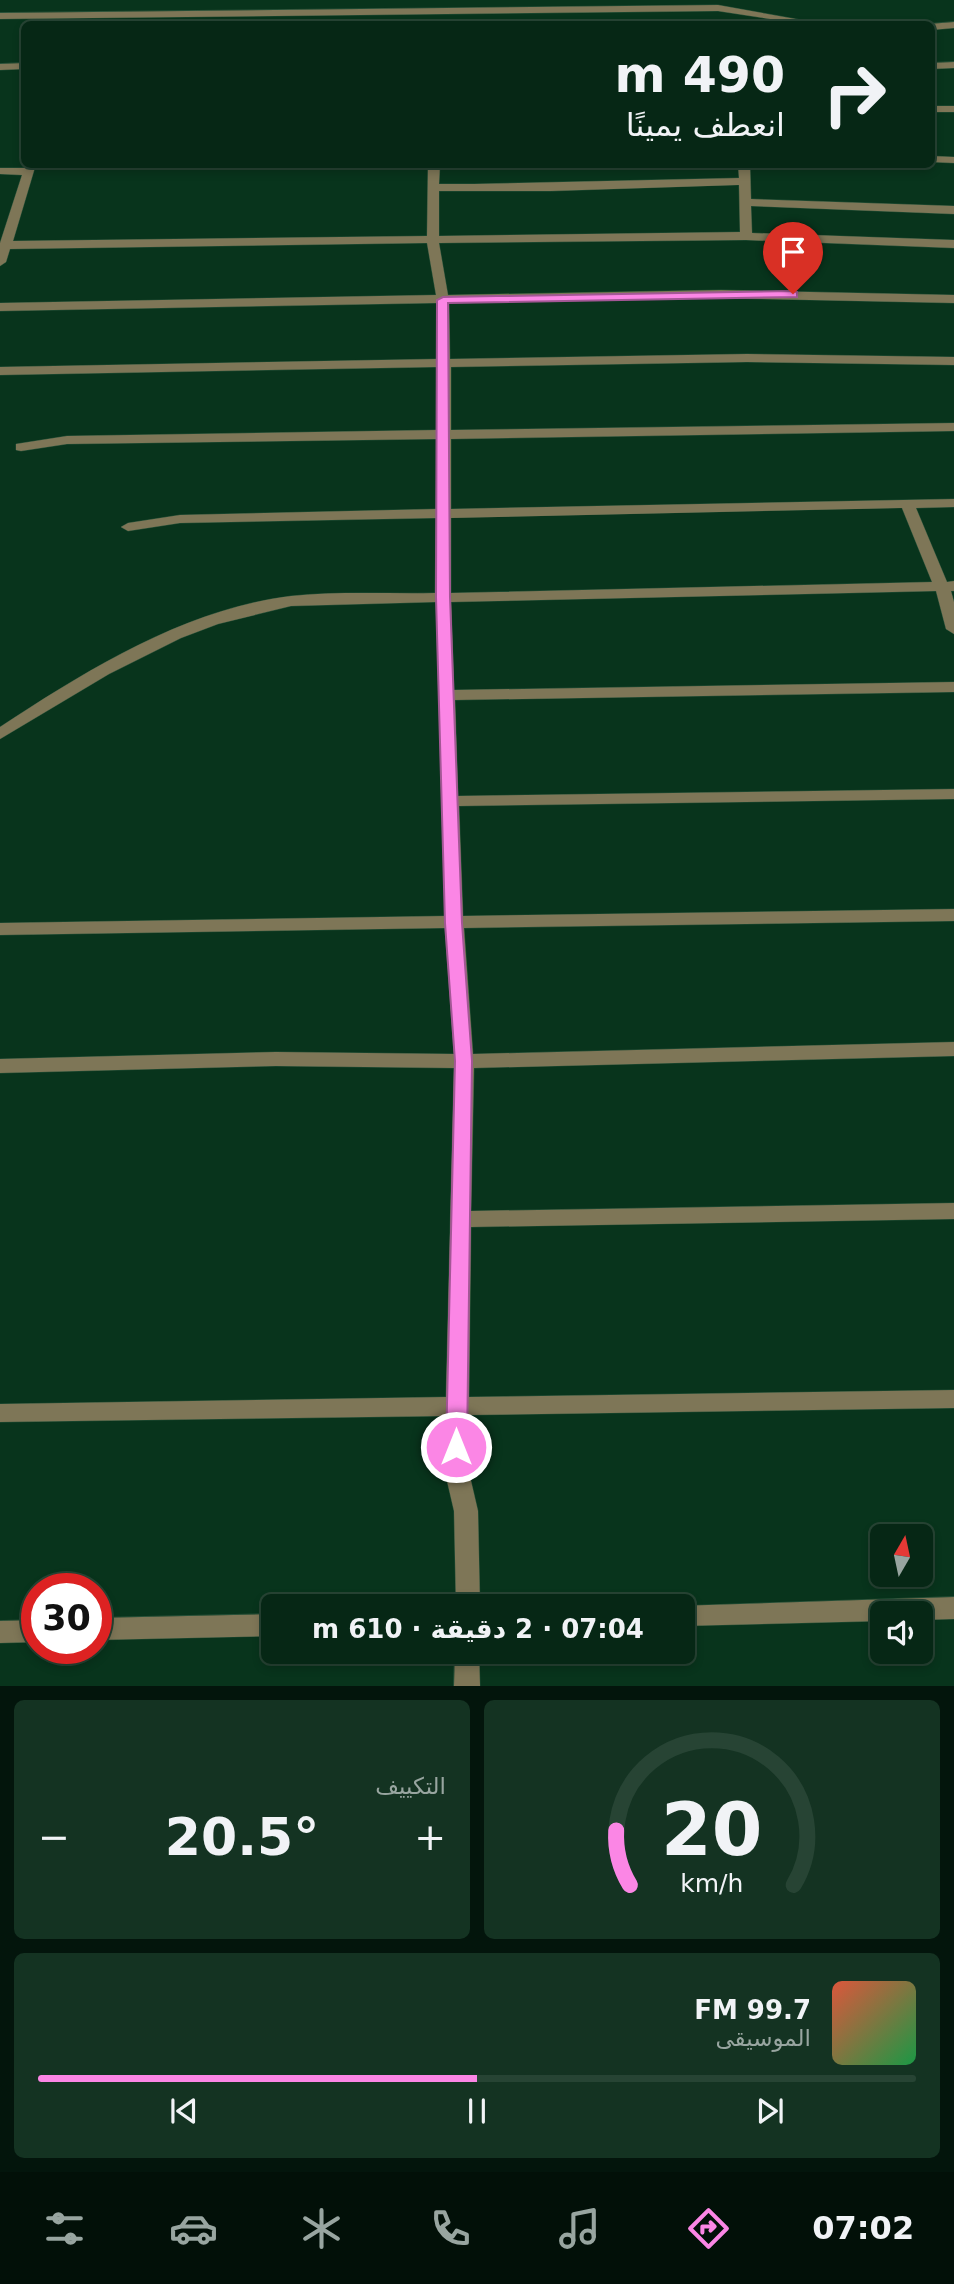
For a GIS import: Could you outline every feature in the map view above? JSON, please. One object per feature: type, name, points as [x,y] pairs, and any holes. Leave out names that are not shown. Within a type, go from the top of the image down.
[{"type":"street","points":[[56,0],[63,21]]},
{"type":"street","points":[[0,16],[435,5],[718,4],[804,21]]},
{"type":"street","points":[[935,27],[954,25]]},
{"type":"street","points":[[935,66],[954,65]]},
{"type":"street","points":[[0,67],[21,66]]},
{"type":"street","points":[[935,109],[954,109]]},
{"type":"street","points":[[935,159],[954,160]]},
{"type":"street","points":[[0,171],[30,168],[6,227],[6,245],[0,262]]},
{"type":"street","points":[[434,168],[433,241],[443,300],[443,597],[454,923],[464,1061],[456,1468],[466,1511],[468,1594]]},
{"type":"street","points":[[744,168],[746,236]]},
{"type":"street","points":[[435,187],[518,189],[624,182],[744,181]]},
{"type":"street","points":[[745,202],[954,210]]},
{"type":"street","points":[[6,245],[746,236],[954,244]]},
{"type":"street","points":[[0,307],[721,294],[954,299]]},
{"type":"street","points":[[0,371],[747,358],[954,361]]},
{"type":"street","points":[[22,447],[67,440],[954,427]]},
{"type":"street","points":[[128,527],[180,519],[954,503]]},
{"type":"street","points":[[907,504],[948,587],[954,629]]},
{"type":"street","points":[[0,734],[115,663],[169,637],[230,614],[292,601],[948,587]]},
{"type":"street","points":[[447,695],[699,688],[954,687]]},
{"type":"street","points":[[450,801],[954,794]]},
{"type":"street","points":[[0,929],[954,915]]},
{"type":"street","points":[[0,1066],[276,1059],[464,1061],[954,1049]]},
{"type":"street","points":[[459,1219],[954,1212]]},
{"type":"street","points":[[0,1413],[457,1404],[954,1399]]},
{"type":"street","points":[[695,1615],[954,1608]]},
{"type":"street","points":[[112,1629],[261,1625]]},
{"type":"street","points":[[0,1632],[21,1631]]},
{"type":"street","points":[[467,1664],[467,1685]]},
{"type":"route","points":[[456,1447],[464,1061],[454,923],[443,597],[443,300],[793,294]]}]
